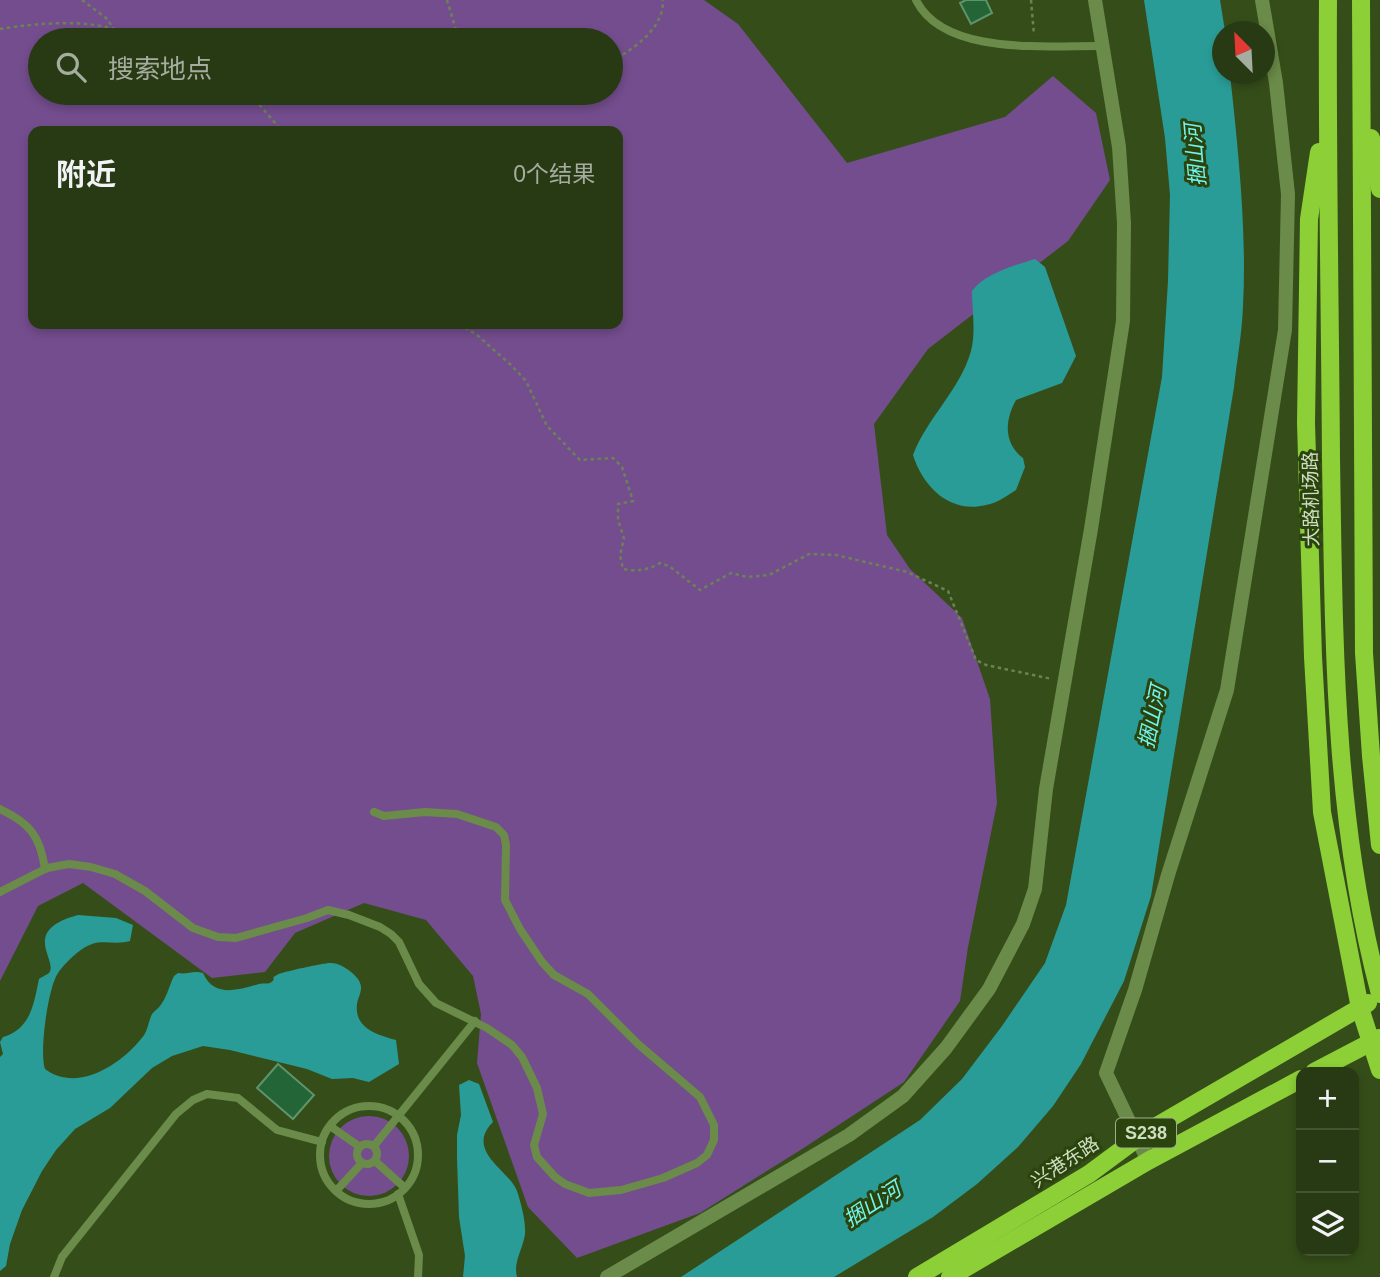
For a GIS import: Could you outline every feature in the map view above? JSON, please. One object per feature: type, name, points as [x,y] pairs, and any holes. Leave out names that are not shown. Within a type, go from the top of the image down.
[{"type":"main road","name":"大路机场路","points":[[1328,0],[1334,642],[1349,837],[1361,915],[1380,995]]},
{"type":"main road","points":[[1361,0],[1364,653],[1380,845]]},
{"type":"main road","points":[[1363,89],[1380,189]]},
{"type":"main road","points":[[1327,103],[1309,219],[1306,423],[1313,657],[1322,812],[1360,1008],[1375,1040],[1380,1070]]},
{"type":"main road","name":"兴港东路","points":[[917,1277],[1089,1174],[1137,1139],[1380,995]]},
{"type":"main road","points":[[1324,1067],[1375,1040]]},
{"type":"main road","name":"兴港东路","points":[[950,1277],[1148,1161],[1296,1082]]},
{"type":"street","points":[[607,1277],[849,1135],[904,1096],[946,1048],[989,989],[1023,924],[1035,889],[1046,789],[1124,321],[1124,223],[1119,147],[1095,0]]},
{"type":"street","points":[[1148,1161],[1106,1073],[1135,990],[1168,875],[1227,690],[1285,330],[1289,194],[1276,83],[1262,0]]},
{"type":"lane","points":[[916,0],[921,12],[936,24],[953,35],[976,42],[1104,46]]},
{"type":"lane","points":[[0,809],[19,818],[31,829],[43,853],[45,869]]},
{"type":"lane","points":[[0,892],[45,869],[69,864],[115,874],[145,891],[193,928],[218,937],[247,935],[328,910],[349,915],[380,927],[399,942],[425,993],[436,1003],[475,1021],[512,1045],[531,1072],[544,1114],[534,1145],[537,1157],[565,1184],[589,1193],[621,1190],[663,1178],[697,1163],[707,1154],[714,1140],[714,1125],[701,1097],[638,1044],[589,994],[554,975],[520,929],[505,900],[504,835],[496,827],[457,814],[425,812],[384,816],[374,812]]},
{"type":"lane","points":[[374,1146],[475,1021]]},
{"type":"lane","points":[[54,1277],[62,1257],[91,1219],[176,1114],[193,1100],[207,1094],[238,1098],[277,1130],[322,1142]]},
{"type":"lane","points":[[360,1107],[376,1107],[391,1111],[399,1117],[413,1133],[418,1149],[412,1180],[387,1201],[371,1204],[355,1202],[336,1192],[321,1168],[322,1142],[330,1126],[345,1112],[360,1107]]},
{"type":"lane","points":[[330,1126],[359,1147]]},
{"type":"lane","points":[[359,1147],[365,1144],[374,1146]]},
{"type":"lane","points":[[359,1147],[358,1157],[362,1163],[369,1164],[375,1161],[377,1155],[374,1146]]},
{"type":"lane","points":[[375,1161],[405,1188]]},
{"type":"lane","points":[[336,1192],[362,1163]]},
{"type":"lane","points":[[398,1194],[419,1255],[418,1277]]},
{"type":"path","points":[[82,0],[106,18],[113,28]]},
{"type":"path","points":[[447,0],[455,28]]},
{"type":"path","points":[[623,54],[656,25],[663,10],[663,0]]},
{"type":"path","points":[[1031,0],[1034,41]]},
{"type":"path","points":[[0,29],[62,23],[105,28]]},
{"type":"path","points":[[260,105],[278,126]]},
{"type":"path","points":[[467,329],[511,365],[526,382],[547,426],[580,460],[613,458],[622,467],[633,501],[618,504],[618,520],[624,538],[620,555],[623,569],[634,571],[651,568],[660,563],[669,566],[700,590],[731,573],[747,577],[769,576],[809,554],[836,555],[907,572],[948,591],[976,660],[986,665],[1064,681]]},
{"type":"shaded area","points":[[0,0],[704,0],[738,24],[847,163],[1005,117],[1053,76],[1096,113],[1110,180],[1068,241],[928,349],[874,424],[887,535],[910,569],[962,618],[990,699],[997,803],[960,1001],[904,1082],[700,1213],[577,1258],[528,1207],[477,1063],[481,1014],[473,976],[426,920],[364,903],[295,933],[265,972],[212,978],[83,883],[38,906],[0,981]]},
{"type":"shaded area","points":[[369,1116],[384,1119],[397,1128],[406,1141],[409,1156],[406,1171],[397,1184],[384,1193],[369,1196],[354,1193],[341,1184],[332,1171],[329,1156],[332,1141],[341,1128],[354,1119]]},
{"type":"water","name":"捆山河","points":[[1144,0],[1220,0],[1223,21],[1212,21],[1212,84],[1231,84],[1243,220],[1242,326],[1151,896],[1124,981],[1081,1064],[1053,1106],[1018,1147],[977,1184],[933,1217],[834,1277],[681,1277],[920,1120],[962,1079],[1045,963],[1066,905],[1162,377],[1170,195],[1165,138]]},
{"type":"water","points":[[1035,259],[1045,267],[1076,356],[1062,383],[1016,400],[1012,408],[1008,423],[1009,438],[1023,458],[1025,467],[1016,490],[990,504],[973,507],[950,502],[931,487],[913,455],[966,365],[973,336],[972,291],[992,275]]},
{"type":"water","points":[[78,915],[116,918],[133,925],[130,941],[87,946],[73,956],[54,980],[48,1005],[43,1061],[45,1069],[57,1076],[84,1077],[97,1073],[122,1058],[147,1030],[152,1014],[162,1003],[174,976],[178,973],[203,973],[213,986],[235,990],[270,983],[275,976],[286,972],[330,963],[345,968],[358,979],[361,988],[357,1004],[359,1019],[375,1033],[396,1040],[399,1064],[369,1082],[353,1078],[332,1079],[307,1069],[203,1046],[172,1056],[152,1068],[110,1108],[75,1129],[56,1150],[22,1210],[10,1244],[6,1266],[0,1271],[0,1057],[3,1054],[0,1042],[3,1037],[20,1028],[30,1014],[39,979],[49,973],[51,967],[45,945],[50,929]]},
{"type":"water","points":[[469,1080],[479,1084],[493,1122],[485,1132],[486,1151],[513,1183],[522,1207],[525,1234],[517,1261],[517,1277],[463,1277],[465,1256],[459,1217],[457,1135],[461,1115],[459,1085]]},
{"type":"building","points":[[966,0],[986,0],[992,13],[971,24],[960,3]]},
{"type":"building","points":[[278,1064],[314,1095],[293,1119],[257,1088]]}]
